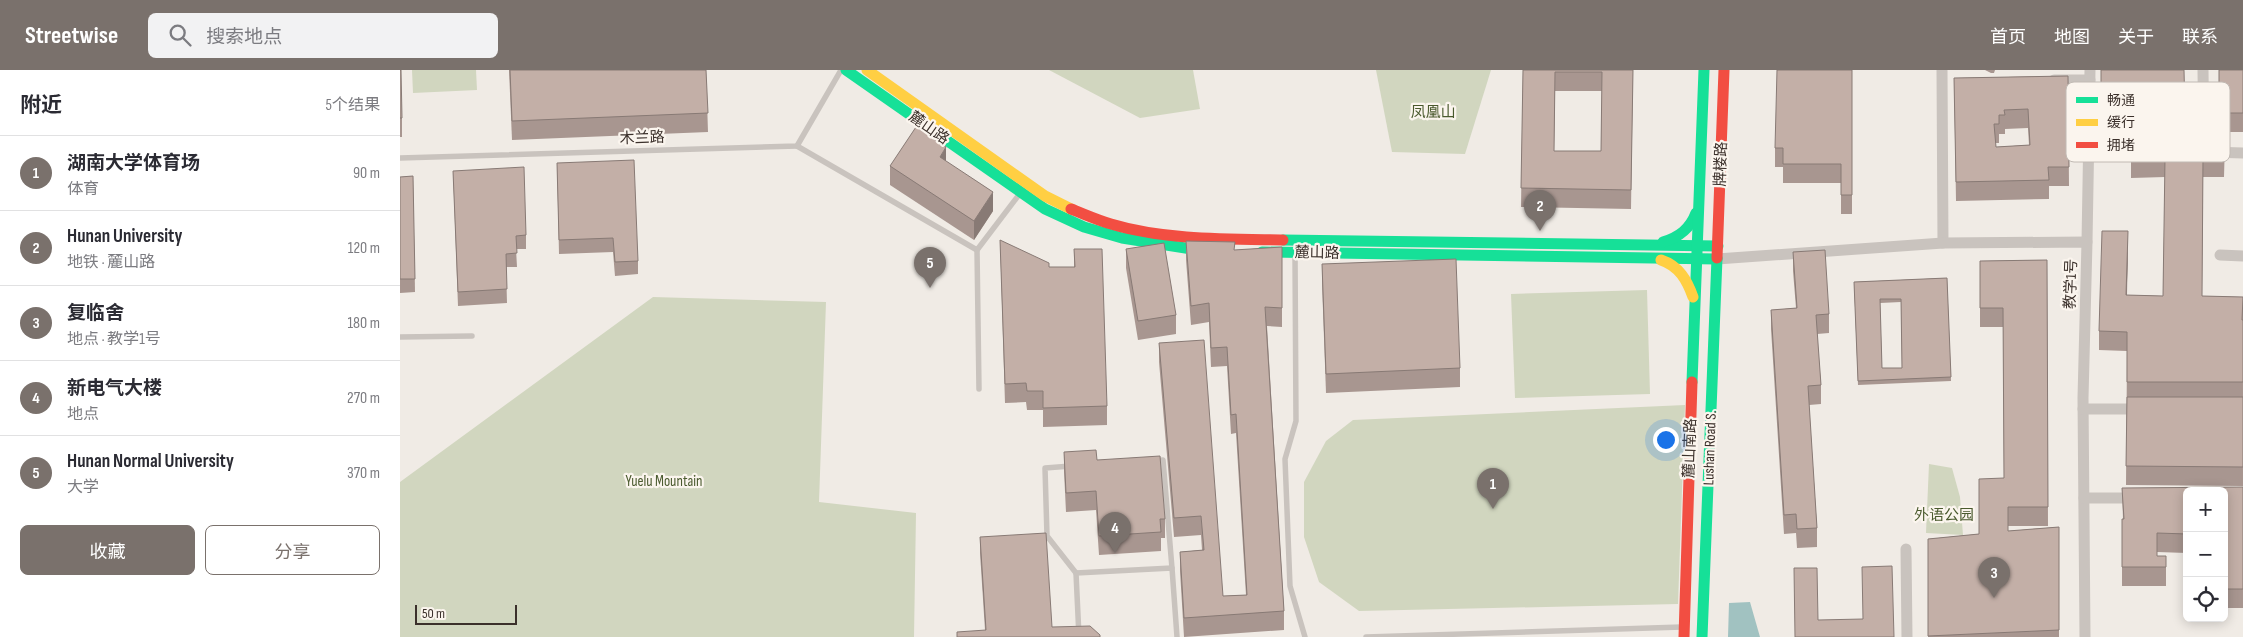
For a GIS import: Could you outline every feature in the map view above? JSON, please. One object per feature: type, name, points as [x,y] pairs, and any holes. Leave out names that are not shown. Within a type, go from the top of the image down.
[{"type":"main road","name":"麓山路","points":[[846,70],[1045,209],[1096,232],[1122,240],[1220,252]]},
{"type":"main road","name":"麓山路","points":[[867,70],[1045,196],[1088,216],[1132,229],[1210,239],[1718,246]]},
{"type":"main road","name":"牌楼路","points":[[1696,258],[1704,70]]},
{"type":"main road","name":"牌楼路","points":[[1717,259],[1724,70]]},
{"type":"main road","points":[[1653,245],[1682,235],[1694,218],[1698,207]]},
{"type":"main road","name":"麓山路","points":[[1248,252],[1717,259]]},
{"type":"main road","points":[[1652,257],[1667,261],[1677,268],[1689,285],[1695,301]]},
{"type":"main road","name":"麓山南路","points":[[1684,632],[1696,258]]},
{"type":"main road","name":"Lushan Road S.","points":[[1702,637],[1717,259]]},
{"type":"street","points":[[2041,80],[2090,75]]},
{"type":"street","points":[[1943,243],[1946,77]]},
{"type":"street","points":[[2230,153],[2243,153]]},
{"type":"street","points":[[2087,242],[2088,162]]},
{"type":"street","name":"教学1号","points":[[1717,259],[1943,243],[2087,242],[2083,409],[2085,637]]},
{"type":"street","points":[[2220,255],[2243,256]]},
{"type":"street","points":[[2083,409],[2153,409]]},
{"type":"street","points":[[2084,498],[2149,498]]},
{"type":"street","points":[[1906,549],[1907,637]]},
{"type":"lane","points":[[841,70],[797,146],[977,250]]},
{"type":"lane","name":"木兰路","points":[[400,158],[797,146]]},
{"type":"lane","points":[[979,389],[977,250],[1021,192]]},
{"type":"lane","points":[[1295,253],[1296,421],[1285,459],[1290,586],[1305,637]]},
{"type":"lane","points":[[400,337],[472,336]]},
{"type":"lane","points":[[1143,462],[1163,460],[1177,637]]},
{"type":"lane","points":[[1074,466],[1044,468],[1047,536],[1076,573],[1079,637]]},
{"type":"lane","points":[[1076,573],[1172,568]]},
{"type":"lane","points":[[1366,637],[1684,632]]},
{"type":"green space","points":[[412,70],[476,70],[477,90],[413,93]]},
{"type":"green space","points":[[1049,70],[1193,70],[1200,109],[1140,118]]},
{"type":"green space","name":"凤凰山","points":[[1376,70],[1491,70],[1465,154],[1392,152]]},
{"type":"green space","points":[[1647,290],[1650,394],[1515,398],[1511,294]]},
{"type":"green space","name":"Yuelu Mountain","points":[[653,297],[826,302],[819,502],[916,513],[914,637],[400,637],[400,482]]},
{"type":"green space","points":[[1685,405],[1678,604],[1359,611],[1319,582],[1304,537],[1304,482],[1326,441],[1353,420]]},
{"type":"green space","name":"外语公园","points":[[1929,464],[1952,468],[1960,497],[1963,535],[1926,533]]},
{"type":"water","points":[[1750,602],[1760,637],[1728,637],[1729,603]]},
{"type":"building","points":[[401,70],[402,118],[400,118]]},
{"type":"building","points":[[510,70],[706,70],[708,113],[512,121]]},
{"type":"building","points":[[1523,70],[1633,70],[1631,190],[1521,188]],"holes":[[[1555,72],[1602,72],[1601,151],[1554,151]]]},
{"type":"building","points":[[1777,70],[1852,70],[1852,195],[1841,195],[1841,164],[1783,164],[1783,148],[1775,148]]},
{"type":"building","points":[[2101,70],[2184,70],[2184,82],[2101,82]]},
{"type":"building","points":[[2219,70],[2243,70],[2243,113],[2230,113],[2230,82],[2219,82]]},
{"type":"building","points":[[2068,76],[2068,82],[2066,82],[2066,162],[2069,162],[2069,167],[2048,167],[2049,180],[1956,182],[1954,78]],"holes":[[[2028,109],[2030,145],[1996,147],[1994,124],[1999,124],[1999,115],[2005,115],[2004,110]]]},
{"type":"building","points":[[916,127],[946,147],[940,157],[993,192],[974,221],[890,166]]},
{"type":"building","points":[[634,160],[638,261],[615,262],[613,238],[559,240],[557,163]]},
{"type":"building","points":[[2165,162],[2203,162],[2202,296],[2243,297],[2243,382],[2127,382],[2127,332],[2099,331],[2102,231],[2128,231],[2126,295],[2163,296]]},
{"type":"building","points":[[524,167],[526,235],[516,236],[517,253],[506,254],[507,289],[458,292],[453,171]]},
{"type":"building","points":[[413,176],[415,279],[400,279],[400,177]]},
{"type":"building","points":[[1000,240],[1049,263],[1049,267],[1075,267],[1074,249],[1102,249],[1107,406],[1043,408],[1043,391],[1027,391],[1026,383],[1005,384]]},
{"type":"building","points":[[1186,241],[1235,242],[1234,250],[1282,247],[1282,308],[1265,307],[1284,611],[1184,618],[1180,552],[1204,550],[1201,516],[1174,518],[1159,343],[1204,340],[1223,596],[1247,595],[1236,414],[1231,415],[1227,347],[1211,348],[1209,303],[1191,306]]},
{"type":"building","points":[[1164,243],[1176,315],[1138,321],[1126,249]]},
{"type":"building","points":[[1825,250],[1829,314],[1816,315],[1821,385],[1808,386],[1817,528],[1797,529],[1796,514],[1784,515],[1771,310],[1797,308],[1793,252]]},
{"type":"building","points":[[1456,259],[1460,368],[1326,374],[1322,264]]},
{"type":"building","points":[[2047,260],[2048,507],[2008,507],[2008,531],[2059,527],[2059,630],[1928,636],[1928,539],[1979,534],[1979,479],[2004,478],[2003,308],[1980,308],[1980,261]]},
{"type":"building","points":[[1947,278],[1951,377],[1858,381],[1854,282]],"holes":[[[1880,299],[1901,299],[1902,368],[1882,368]]]},
{"type":"building","points":[[2127,397],[2243,397],[2243,467],[2126,466]]},
{"type":"building","points":[[1096,450],[1097,460],[1160,456],[1165,519],[1160,519],[1161,532],[1099,536],[1096,491],[1066,493],[1064,452]]},
{"type":"building","points":[[2183,487],[2183,534],[2157,533],[2157,556],[2166,556],[2166,567],[2122,567],[2122,519],[2124,519],[2122,488]]},
{"type":"building","points":[[2228,487],[2243,487],[2243,589],[2228,589]]},
{"type":"building","points":[[1046,533],[1052,627],[1090,626],[1100,637],[957,637],[957,632],[986,630],[980,537]]},
{"type":"building","points":[[1892,566],[1894,637],[1795,637],[1794,568],[1817,568],[1818,620],[1863,619],[1862,567]]},
{"type":"traffic: fast","points":[[846,70],[1045,209],[1084,227],[1122,238],[1204,251]]},
{"type":"traffic: fast","points":[[1692,382],[1704,70]]},
{"type":"traffic: fast","points":[[1663,242],[1683,232],[1691,224],[1696,213]]},
{"type":"traffic: fast","points":[[1283,240],[1718,246]]},
{"type":"traffic: fast","points":[[1262,252],[1717,259]]},
{"type":"traffic: fast","points":[[1702,637],[1717,258]]},
{"type":"traffic: slow","points":[[867,70],[1045,196],[1071,209]]},
{"type":"traffic: slow","points":[[1661,260],[1673,266],[1682,274],[1693,297]]},
{"type":"traffic: jam","points":[[1717,258],[1724,70]]},
{"type":"traffic: jam","points":[[1071,209],[1111,224],[1152,233],[1196,238],[1283,240]]},
{"type":"traffic: jam","points":[[1684,637],[1692,382]]},
{"type":"place","name":"Hunan University","points":[[1540,231]]},
{"type":"place","name":"Hunan Normal University","points":[[930,288]]},
{"type":"place","name":"湖南大学体育场","points":[[1493,509]]},
{"type":"place","name":"新电气大楼","points":[[1115,553]]},
{"type":"place","name":"复临舍","points":[[1994,598]]}]
